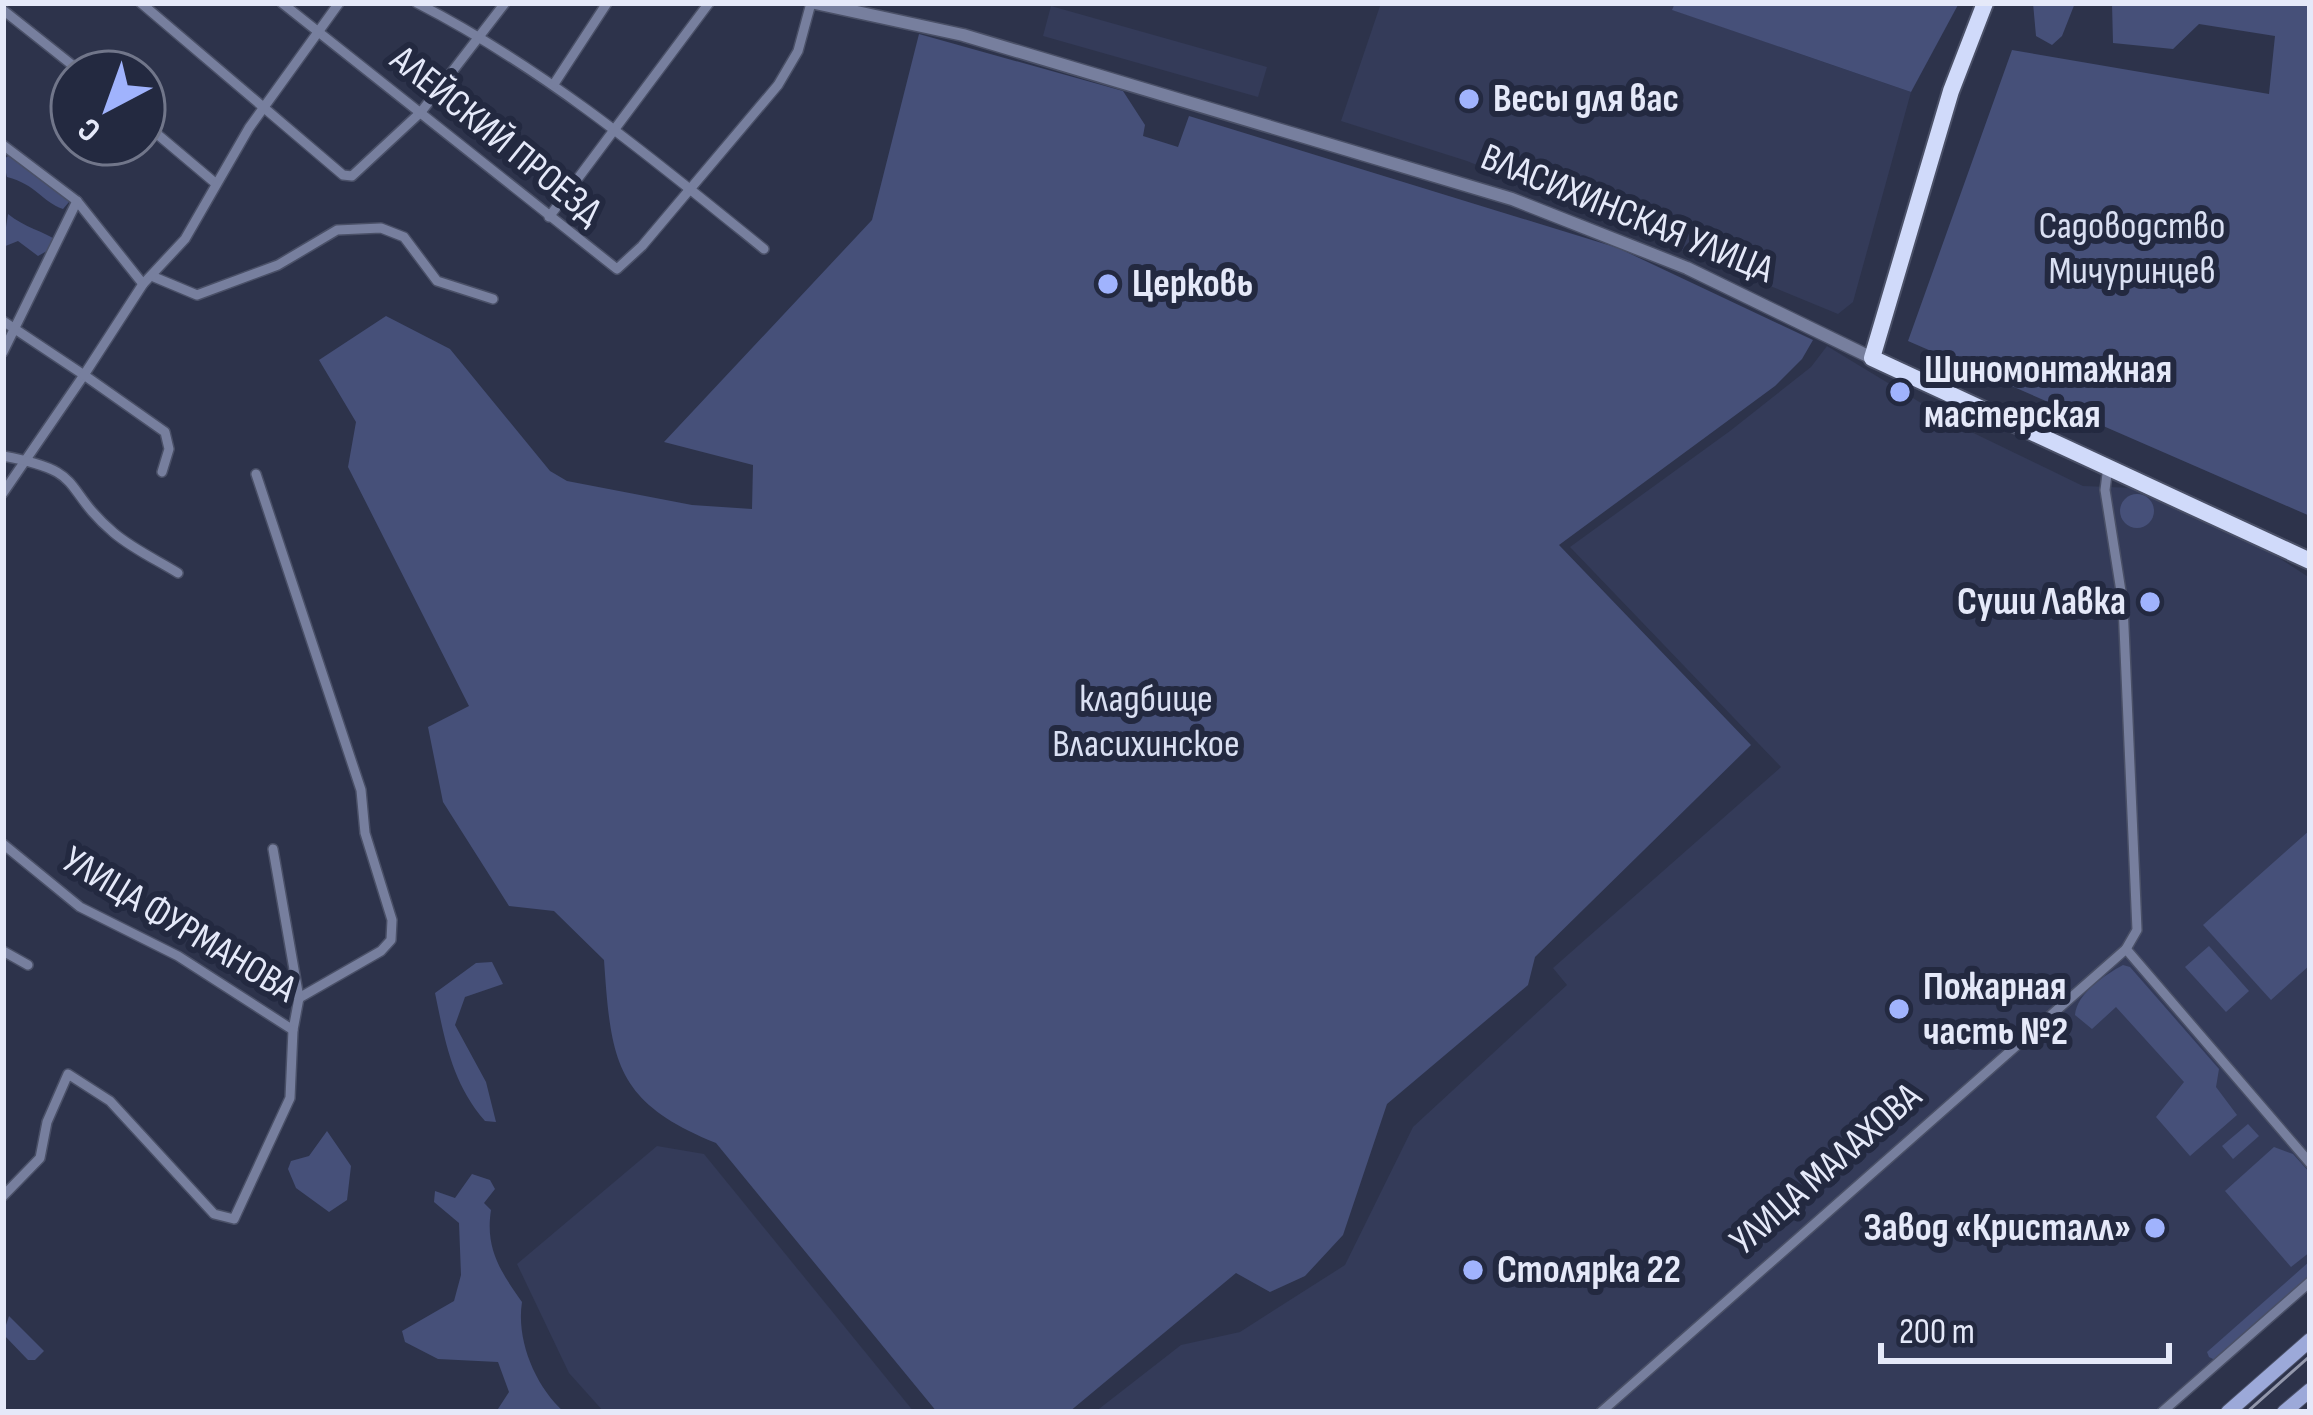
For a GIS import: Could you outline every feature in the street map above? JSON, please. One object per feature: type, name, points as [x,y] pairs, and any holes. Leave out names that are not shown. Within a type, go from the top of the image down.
[{"type":"highway","points":[[1871,358],[1951,91],[1984,3]]},
{"type":"highway","name":"ВЛАСИХИНСКАЯ УЛИЦА","points":[[1871,358],[2309,560]]},
{"type":"main road","points":[[2228,1412],[2310,1340]]},
{"type":"main road","points":[[2284,1412],[2310,1390]]},
{"type":"street","points":[[141,3],[262,109],[343,175],[352,176],[422,112],[505,3]]},
{"type":"street","name":"АЛЕЙСКИЙ ПРОЕЗД","points":[[282,3],[616,268],[690,188]]},
{"type":"street","points":[[3,493],[143,284],[185,238],[214,182],[339,3]]},
{"type":"street","points":[[417,3],[482,36],[554,84],[764,248]]},
{"type":"street","points":[[554,84],[607,3]]},
{"type":"street","points":[[549,218],[709,3]]},
{"type":"street","points":[[690,188],[778,85],[798,51],[813,3]]},
{"type":"street","name":"ВЛАСИХИНСКАЯ УЛИЦА","points":[[813,3],[963,35],[1550,212],[1687,268],[1871,358]]},
{"type":"street","points":[[3,10],[51,48]]},
{"type":"street","points":[[168,143],[214,182]]},
{"type":"street","points":[[3,145],[77,201],[143,284]]},
{"type":"street","points":[[3,352],[7,325],[77,201]]},
{"type":"street","points":[[154,277],[196,296],[278,265],[337,230],[381,228],[404,237],[436,281],[494,298]]},
{"type":"street","points":[[7,325],[165,432],[169,449],[162,472]]},
{"type":"street","points":[[3,456],[44,461],[67,477],[116,534],[178,574]]},
{"type":"street","points":[[2108,465],[2104,490],[2123,604],[2137,911],[2137,930],[2126,949],[2310,1162]]},
{"type":"street","points":[[256,474],[347,743],[361,790],[365,833],[392,920],[391,940],[381,951],[299,998]]},
{"type":"street","name":"УЛИЦА ФУРМАНОВА","points":[[3,844],[80,908],[178,956],[293,1030],[299,998],[273,849]]},
{"type":"street","name":"УЛИЦА МАЛАХОВА","points":[[1601,1412],[2126,949]]},
{"type":"street","points":[[3,951],[28,965]]},
{"type":"street","points":[[3,1196],[40,1159],[47,1123],[68,1074],[110,1101],[214,1214],[234,1219],[290,1098],[293,1030]]},
{"type":"street","points":[[2162,1412],[2310,1282]]},
{"type":"shaded area","points":[[1381,3],[1675,3],[1673,10],[1911,92],[1853,302],[1838,314],[1467,161],[1341,121]]},
{"type":"shaded area","points":[[1051,6],[1267,67],[1258,97],[1043,36]]},
{"type":"shaded area","points":[[1827,346],[1959,426],[2083,486],[2134,488],[2268,551],[2310,578],[2310,1278],[2157,1412],[1095,1412],[1181,1345],[1240,1332],[1345,1265],[1413,1127],[1567,985],[1553,968],[1781,767],[1570,547],[1730,431],[1811,367]]},
{"type":"shaded area","points":[[657,1146],[704,1154],[914,1412],[604,1412],[569,1373],[517,1264]]},
{"type":"green space","points":[[1675,3],[1959,3],[1911,92],[1672,10]]},
{"type":"green space","points":[[2033,3],[2075,3],[2062,36],[2052,45],[2036,36]]},
{"type":"green space","name":"Садоводство Мичуринцев","points":[[2112,3],[2310,3],[2310,516],[1908,341],[2012,50],[2269,94],[2275,36],[2199,24],[2173,49],[2113,43]]},
{"type":"green space","name":"кладбище Власихинское","points":[[919,34],[1123,91],[1145,125],[1143,136],[1178,147],[1189,116],[1618,248],[1813,340],[1802,359],[1775,386],[1559,545],[1751,745],[1535,957],[1528,985],[1387,1104],[1343,1235],[1305,1276],[1270,1292],[1236,1273],[1069,1412],[937,1412],[716,1143],[682,1128],[638,1094],[616,1051],[604,960],[554,911],[509,906],[443,802],[428,727],[469,706],[348,467],[356,422],[319,360],[386,316],[450,349],[550,471],[567,481],[692,505],[752,509],[753,465],[664,442],[872,220]]},
{"type":"green space","points":[[8,156],[66,194],[69,202],[63,209],[7,177],[3,160]]},
{"type":"green space","points":[[8,214],[61,243],[38,256],[18,241],[3,247]]},
{"type":"green space","points":[[2137,494],[2149,499],[2154,511],[2149,523],[2137,528],[2125,523],[2120,511],[2125,499]]},
{"type":"green space","points":[[2310,830],[2310,965],[2271,1000],[2203,925]]},
{"type":"green space","points":[[2209,946],[2249,991],[2226,1012],[2185,967]]},
{"type":"green space","points":[[492,962],[503,984],[465,997],[455,1025],[486,1082],[496,1122],[485,1121],[457,1076],[435,993],[476,963]]},
{"type":"green space","points":[[2123,965],[2130,967],[2219,1069],[2216,1087],[2237,1115],[2190,1156],[2156,1117],[2184,1082],[2116,1007],[2092,1029],[2075,1015],[2086,992]]},
{"type":"green space","points":[[2248,1124],[2259,1136],[2233,1159],[2222,1146]]},
{"type":"green space","points":[[327,1131],[351,1166],[347,1200],[329,1212],[296,1188],[288,1169],[291,1161],[309,1156]]},
{"type":"green space","points":[[2274,1147],[2293,1154],[2310,1173],[2310,1252],[2291,1267],[2225,1191]]},
{"type":"green space","points":[[472,1174],[490,1180],[495,1189],[484,1203],[491,1210],[492,1248],[522,1302],[522,1332],[530,1362],[544,1389],[564,1412],[496,1412],[509,1392],[498,1362],[438,1359],[405,1342],[402,1331],[454,1301],[461,1275],[459,1223],[434,1202],[435,1191],[455,1198]]},
{"type":"green space","points":[[2310,1261],[2310,1276],[2215,1360],[2209,1357],[2207,1352]]},
{"type":"green space","points":[[9,1316],[44,1351],[35,1360],[28,1360],[3,1334]]},
{"type":"tram line","points":[[2247,1412],[2310,1356]]},
{"type":"place","name":"Весы для вас","points":[[1469,99]]},
{"type":"place","name":"Церковь","points":[[1108,284]]},
{"type":"place","name":"Шиномонтажная мастерская","points":[[1900,392]]},
{"type":"place","name":"Суши Лавка","points":[[2150,602]]},
{"type":"place","name":"Пожарная часть №2","points":[[1899,1009]]},
{"type":"place","name":"Завод «Кристалл»","points":[[2155,1228]]},
{"type":"place","name":"Столярка 22","points":[[1473,1270]]}]
